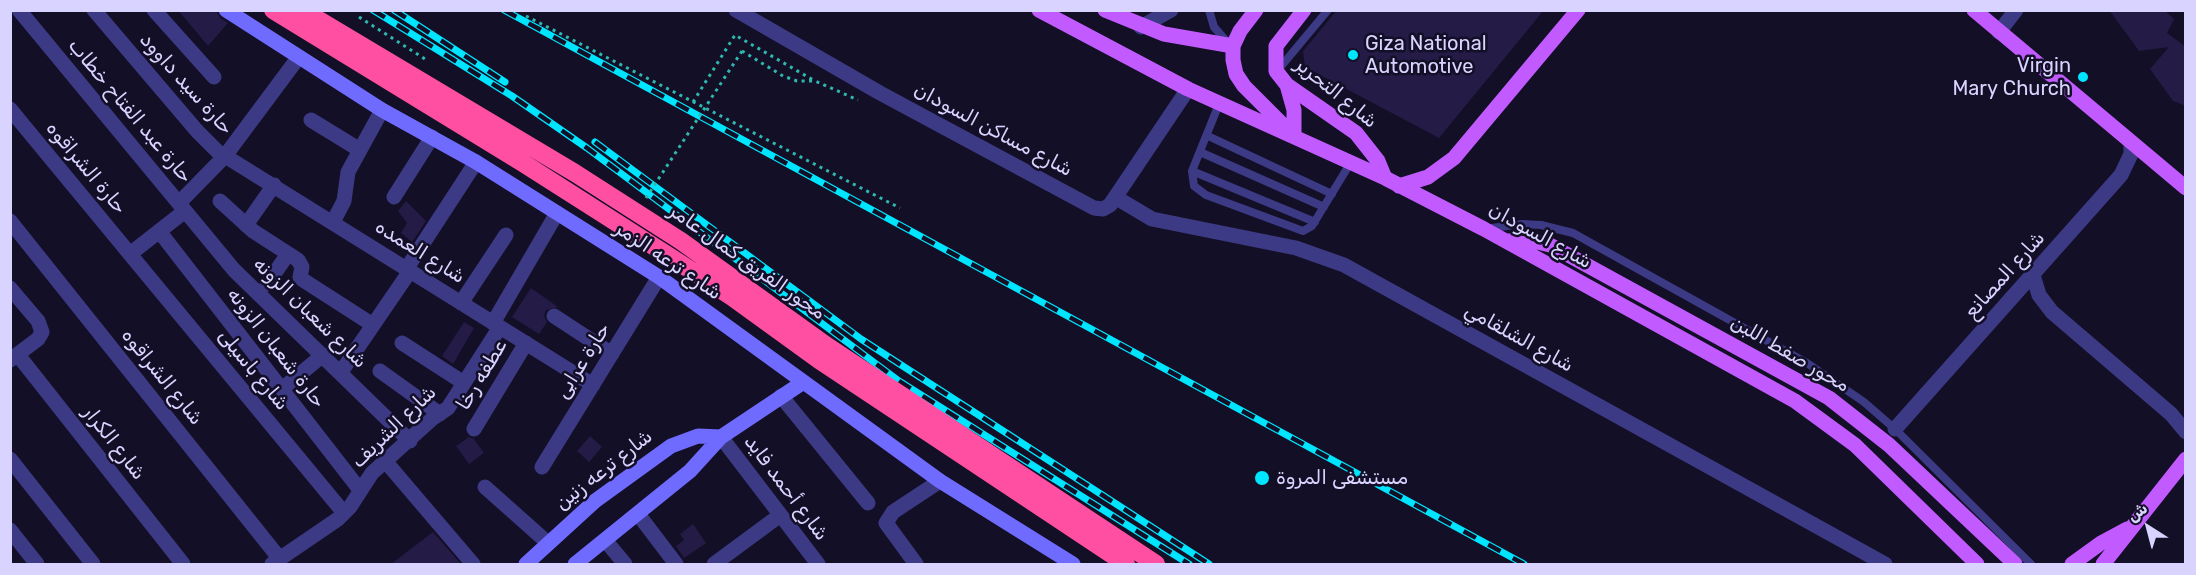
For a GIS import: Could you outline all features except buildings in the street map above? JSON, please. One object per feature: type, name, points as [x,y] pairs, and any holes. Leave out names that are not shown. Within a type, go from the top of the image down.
[{"type":"highway","name":"محور الفريق كمال عامر","points":[[273,10],[540,173],[681,263],[828,367],[1126,564]]},
{"type":"highway","name":"محور الفريق كمال عامر","points":[[302,10],[575,173],[681,241],[827,346],[1156,564]]},
{"type":"main road","name":"شارع ترعه الزمر","points":[[226,10],[382,110],[476,162],[659,277],[940,481],[1073,564]]},
{"type":"main road","name":"شارع السودان","points":[[1039,10],[1219,104],[1351,162],[1484,229],[1817,415],[1856,445],[1977,564]]},
{"type":"main road","points":[[1105,10],[1141,27],[1187,39],[1233,46]]},
{"type":"main road","points":[[1256,10],[1240,31],[1233,46],[1236,74],[1244,87],[1294,136]]},
{"type":"main road","name":"شارع التحرير","points":[[1304,10],[1276,46],[1276,71],[1287,86],[1356,133],[1373,153],[1384,178]]},
{"type":"main road","points":[[1399,186],[1428,177],[1454,158],[1578,10]]},
{"type":"main road","points":[[1974,10],[2186,188]]},
{"type":"main road","points":[[1287,86],[1294,110],[1294,136]]},
{"type":"main road","name":"محور صفط اللبن","points":[[1507,242],[1529,240],[1550,245],[1829,398],[1889,445],[2015,564]]},
{"type":"main road","points":[[575,564],[690,471],[721,438],[802,383]]},
{"type":"main road","name":"شارع ترعه زنين","points":[[526,564],[603,494],[671,446],[699,436],[721,438]]},
{"type":"main road","points":[[2103,564],[2186,459]]},
{"type":"main road","points":[[2072,564],[2101,543],[2130,527]]},
{"type":"street","name":"حارة عبد الفتاح خطاب","points":[[19,10],[182,207]]},
{"type":"street","name":"حارة سيد داوود","points":[[94,10],[207,143],[225,156]]},
{"type":"street","points":[[154,10],[213,77]]},
{"type":"street","name":"شارع مساكن السودان","points":[[736,10],[880,93],[1094,208],[1103,209],[1116,197]]},
{"type":"street","points":[[1141,27],[1171,10]]},
{"type":"street","points":[[1999,32],[2016,10]]},
{"type":"street","points":[[130,254],[159,231],[182,207],[225,156],[298,58]]},
{"type":"street","points":[[1116,197],[1188,88]]},
{"type":"street","name":"حارة الشراقوه","points":[[10,109],[130,254]]},
{"type":"street","points":[[333,222],[344,201],[348,172],[382,110]]},
{"type":"street","points":[[311,120],[360,150]]},
{"type":"street","points":[[394,196],[432,137]]},
{"type":"street","name":"شارع المصانع","points":[[1895,429],[2121,175],[2128,164],[2131,142]]},
{"type":"street","name":"شارع العمده","points":[[225,156],[593,385]]},
{"type":"street","points":[[341,372],[476,162]]},
{"type":"street","points":[[246,225],[274,186]]},
{"type":"street","name":"شارع الشلقامي","points":[[1116,197],[1152,219],[1296,248],[1344,265],[1885,564]]},
{"type":"street","points":[[220,201],[246,225],[300,262],[299,274],[303,280],[373,325]]},
{"type":"street","name":"شارع شعبان الزونه","points":[[182,207],[246,283],[341,372],[410,441]]},
{"type":"street","name":"شارع الشريف","points":[[281,558],[344,513],[372,473],[433,418],[448,408],[557,213]]},
{"type":"street","name":"شارع الشراقوه","points":[[10,221],[281,558],[300,564]]},
{"type":"street","name":"حارة شعبان الزونه","points":[[159,231],[360,490]]},
{"type":"street","points":[[461,303],[506,235]]},
{"type":"street","name":"شارع باسيلى","points":[[130,254],[344,513]]},
{"type":"street","points":[[267,284],[288,254]]},
{"type":"street","points":[[2033,275],[2039,295],[2052,312],[2171,414],[2186,432]]},
{"type":"street","name":"حارة عرابى","points":[[542,467],[659,277]]},
{"type":"street","points":[[10,288],[42,328],[38,339],[14,358]]},
{"type":"street","points":[[554,316],[612,354]]},
{"type":"street","points":[[402,343],[464,383]]},
{"type":"street","name":"عطفه رخا","points":[[474,429],[526,343]]},
{"type":"street","points":[[282,389],[323,355]]},
{"type":"street","name":"شارع الكرار","points":[[14,358],[183,564]]},
{"type":"street","points":[[380,371],[440,414]]},
{"type":"street","points":[[782,396],[868,503]]},
{"type":"street","name":"شارع أحمد فايد","points":[[721,438],[818,564]]},
{"type":"street","points":[[10,459],[93,564]]},
{"type":"street","points":[[386,462],[473,564]]},
{"type":"street","points":[[915,564],[886,523],[893,512],[940,481]]},
{"type":"street","points":[[485,487],[548,543]]},
{"type":"street","points":[[638,514],[676,564]]},
{"type":"street","points":[[714,564],[779,516]]},
{"type":"street","points":[[10,530],[37,564]]},
{"type":"street","points":[[605,540],[625,564]]},
{"type":"lane","points":[[1209,10],[1219,34],[1233,46]]},
{"type":"lane","points":[[1276,71],[1328,10]]},
{"type":"lane","points":[[1219,104],[1192,171],[1194,186],[1206,195],[1298,231],[1308,230],[1351,162]]},
{"type":"lane","points":[[1208,136],[1332,194]]},
{"type":"lane","points":[[1200,152],[1324,207]]},
{"type":"lane","points":[[1192,171],[1315,222]]},
{"type":"lane","points":[[1484,229],[1522,224],[1541,225],[1573,233],[1807,363],[1864,402],[1895,429],[2031,564]]},
{"type":"path","points":[[526,16],[900,208]]},
{"type":"path","points":[[359,17],[425,58]]},
{"type":"path","points":[[693,102],[735,35],[815,81],[856,100],[868,99],[880,93]]},
{"type":"path","points":[[646,199],[742,51],[783,76],[797,81],[815,81]]},
{"type":"railway","points":[[373,10],[512,96],[587,148],[899,381],[1189,564]]},
{"type":"railway","points":[[394,10],[505,82]]},
{"type":"railway","points":[[504,10],[1524,564]]},
{"type":"railway","points":[[595,142],[861,339],[1209,564]]},
{"type":"place","name":"Giza National Automotive","points":[[1353,55]]},
{"type":"place","name":"Virgin Mary Church","points":[[2083,77]]},
{"type":"place","name":"مستشفى المروة","points":[[1262,478]]}]
